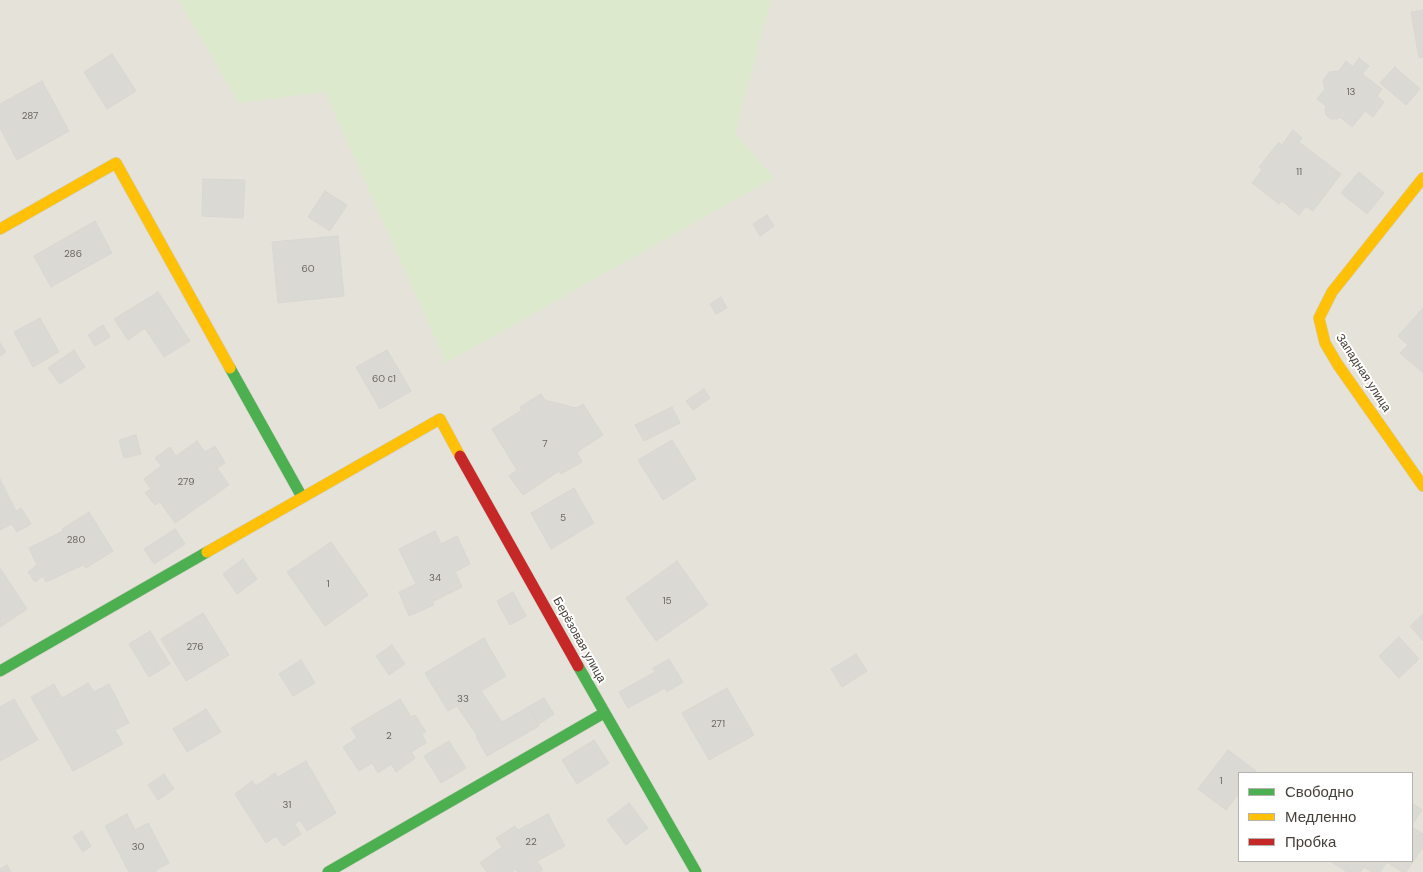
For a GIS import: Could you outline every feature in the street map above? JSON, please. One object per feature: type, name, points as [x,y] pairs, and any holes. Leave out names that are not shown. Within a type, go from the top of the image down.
[{"type":"street","points":[[0,229],[116,163],[302,496],[0,670]]},
{"type":"street","name":"Западная улица","points":[[1423,178],[1332,292],[1319,318],[1325,343],[1338,366],[1423,486]]},
{"type":"street","name":"Берёзовая улица","points":[[302,496],[440,419],[604,713],[696,872]]},
{"type":"street","points":[[328,872],[604,713]]},
{"type":"shaded area","points":[[0,0],[1423,0],[1423,872],[0,872]]},
{"type":"green space","points":[[178,0],[771,0],[735,133],[774,178],[446,363],[325,92],[239,103]]},
{"type":"building","points":[[1423,10],[1423,57],[1419,58],[1411,12]]},
{"type":"building","points":[[112,54],[136,91],[107,109],[84,72]]},
{"type":"building","points":[[1359,58],[1369,66],[1362,74],[1382,89],[1377,96],[1384,102],[1373,117],[1365,111],[1352,127],[1340,117],[1331,119],[1326,115],[1326,106],[1317,99],[1325,89],[1323,81],[1329,72],[1339,71],[1346,61],[1353,67]]},
{"type":"building","points":[[1395,67],[1420,89],[1406,105],[1380,83]]},
{"type":"building","points":[[42,81],[69,131],[17,160],[0,128],[0,104]]},
{"type":"building","points":[[1293,130],[1302,138],[1299,142],[1341,174],[1313,211],[1306,206],[1299,215],[1282,201],[1279,204],[1252,183],[1262,170],[1259,167],[1279,142],[1282,145]]},
{"type":"building","points":[[1359,172],[1384,193],[1367,214],[1341,193]]},
{"type":"building","points":[[203,179],[245,180],[243,218],[202,216]]},
{"type":"building","points":[[325,191],[347,205],[330,231],[308,217]]},
{"type":"building","points":[[767,215],[774,226],[760,236],[753,224]]},
{"type":"building","points":[[95,221],[112,253],[51,287],[34,256]]},
{"type":"building","points":[[338,236],[344,296],[278,303],[272,242]]},
{"type":"building","points":[[158,292],[190,341],[164,357],[145,328],[128,340],[114,319]]},
{"type":"building","points":[[721,297],[727,308],[716,314],[710,304]]},
{"type":"building","points":[[1423,308],[1423,373],[1400,353],[1408,345],[1398,336]]},
{"type":"building","points":[[40,318],[59,352],[33,367],[14,332]]},
{"type":"building","points":[[103,325],[110,337],[95,346],[88,335]]},
{"type":"building","points":[[0,343],[6,352],[0,356]]},
{"type":"building","points":[[74,350],[85,367],[60,384],[48,368]]},
{"type":"building","points":[[387,350],[411,391],[380,409],[356,367]]},
{"type":"building","points":[[704,389],[710,398],[693,410],[686,401]]},
{"type":"building","points":[[541,394],[545,400],[576,408],[583,404],[603,435],[577,452],[582,462],[561,474],[559,471],[523,495],[509,476],[517,470],[492,429],[522,410],[520,407]]},
{"type":"building","points":[[672,407],[680,423],[644,441],[635,425]]},
{"type":"building","points":[[136,435],[141,454],[124,458],[119,440]]},
{"type":"building","points":[[672,440],[696,479],[663,500],[638,460]]},
{"type":"building","points":[[197,441],[205,452],[215,446],[225,463],[217,468],[229,485],[175,523],[160,502],[155,505],[145,493],[151,489],[144,479],[161,466],[155,458],[170,447],[176,456]]},
{"type":"building","points":[[0,479],[16,511],[21,508],[31,524],[17,532],[12,524],[0,530]]},
{"type":"building","points":[[574,488],[594,523],[551,549],[531,513]]},
{"type":"building","points":[[89,512],[113,551],[86,568],[83,565],[46,582],[43,576],[35,582],[28,572],[37,565],[29,548],[63,531],[62,529]]},
{"type":"building","points":[[175,529],[185,544],[154,564],[144,549]]},
{"type":"building","points":[[435,531],[441,544],[457,536],[470,564],[455,572],[462,587],[432,602],[434,605],[409,616],[399,592],[416,584],[399,549]]},
{"type":"building","points":[[331,542],[368,595],[325,626],[287,572]]},
{"type":"building","points":[[243,559],[257,579],[237,594],[223,574]]},
{"type":"building","points":[[677,561],[708,605],[656,641],[626,598]]},
{"type":"building","points":[[0,568],[27,609],[0,627]]},
{"type":"building","points":[[513,592],[526,616],[510,625],[497,601]]},
{"type":"building","points":[[203,613],[229,655],[186,681],[161,639]]},
{"type":"building","points":[[1423,614],[1423,641],[1410,626]]},
{"type":"building","points":[[150,631],[170,664],[149,677],[129,644]]},
{"type":"building","points":[[1399,637],[1419,659],[1399,678],[1379,656]]},
{"type":"building","points":[[484,638],[506,676],[481,691],[502,722],[528,707],[539,726],[487,756],[476,737],[478,737],[457,706],[448,711],[425,673]]},
{"type":"building","points":[[392,645],[405,664],[389,675],[376,656]]},
{"type":"building","points":[[856,654],[867,671],[842,687],[831,669]]},
{"type":"building","points":[[669,659],[683,682],[667,692],[665,688],[628,708],[619,692],[655,672],[653,668]]},
{"type":"building","points":[[301,660],[315,683],[293,696],[279,674]]},
{"type":"building","points":[[88,683],[94,692],[109,684],[129,723],[115,730],[123,744],[73,771],[31,697],[54,684],[62,698]]},
{"type":"building","points":[[727,688],[754,735],[709,760],[682,713]]},
{"type":"building","points":[[544,698],[554,714],[539,724],[528,707]]},
{"type":"building","points":[[14,699],[38,740],[0,761],[0,707]]},
{"type":"building","points":[[400,699],[411,717],[415,715],[426,732],[422,734],[426,743],[411,752],[415,758],[396,772],[391,764],[378,773],[372,763],[359,771],[343,747],[357,738],[351,728]]},
{"type":"building","points":[[206,709],[221,732],[187,752],[173,729]]},
{"type":"building","points":[[594,740],[609,763],[577,784],[562,760]]},
{"type":"building","points":[[449,741],[466,768],[441,783],[424,756]]},
{"type":"building","points":[[1228,750],[1256,771],[1238,772],[1238,794],[1226,810],[1198,789]]},
{"type":"building","points":[[306,761],[336,813],[307,831],[300,820],[295,824],[301,834],[283,846],[276,836],[266,843],[235,794],[252,781],[256,786],[275,773],[278,777]]},
{"type":"building","points":[[164,774],[174,789],[158,800],[148,785]]},
{"type":"building","points":[[629,803],[648,828],[626,845],[607,820]]},
{"type":"building","points":[[1413,804],[1422,810],[1413,824]]},
{"type":"building","points":[[127,814],[135,830],[148,823],[169,863],[156,870],[156,872],[129,872],[105,826]]},
{"type":"building","points":[[548,814],[565,846],[537,861],[543,870],[539,872],[518,872],[516,869],[512,872],[487,872],[480,863],[502,847],[496,838],[515,826],[518,830]]},
{"type":"building","points":[[1413,828],[1423,834],[1423,847],[1413,862]]},
{"type":"building","points":[[82,831],[91,846],[83,852],[73,837]]},
{"type":"building","points":[[1332,862],[1387,862],[1380,872],[1372,872],[1364,867],[1360,872],[1347,872]]},
{"type":"building","points":[[1387,862],[1413,862],[1406,872],[1402,872]]},
{"type":"building","points":[[7,865],[11,872],[0,872],[0,869]]},
{"type":"traffic: fast","points":[[230,368],[302,497]]},
{"type":"traffic: fast","points":[[0,671],[207,552]]},
{"type":"traffic: fast","points":[[578,666],[696,872]]},
{"type":"traffic: fast","points":[[328,872],[604,713]]},
{"type":"traffic: slow","points":[[0,229],[116,163],[230,368]]},
{"type":"traffic: slow","points":[[1423,178],[1332,292],[1319,318],[1325,343],[1338,365],[1423,486]]},
{"type":"traffic: slow","points":[[207,552],[440,419],[460,456]]},
{"type":"traffic: jam","points":[[460,456],[578,666]]}]
